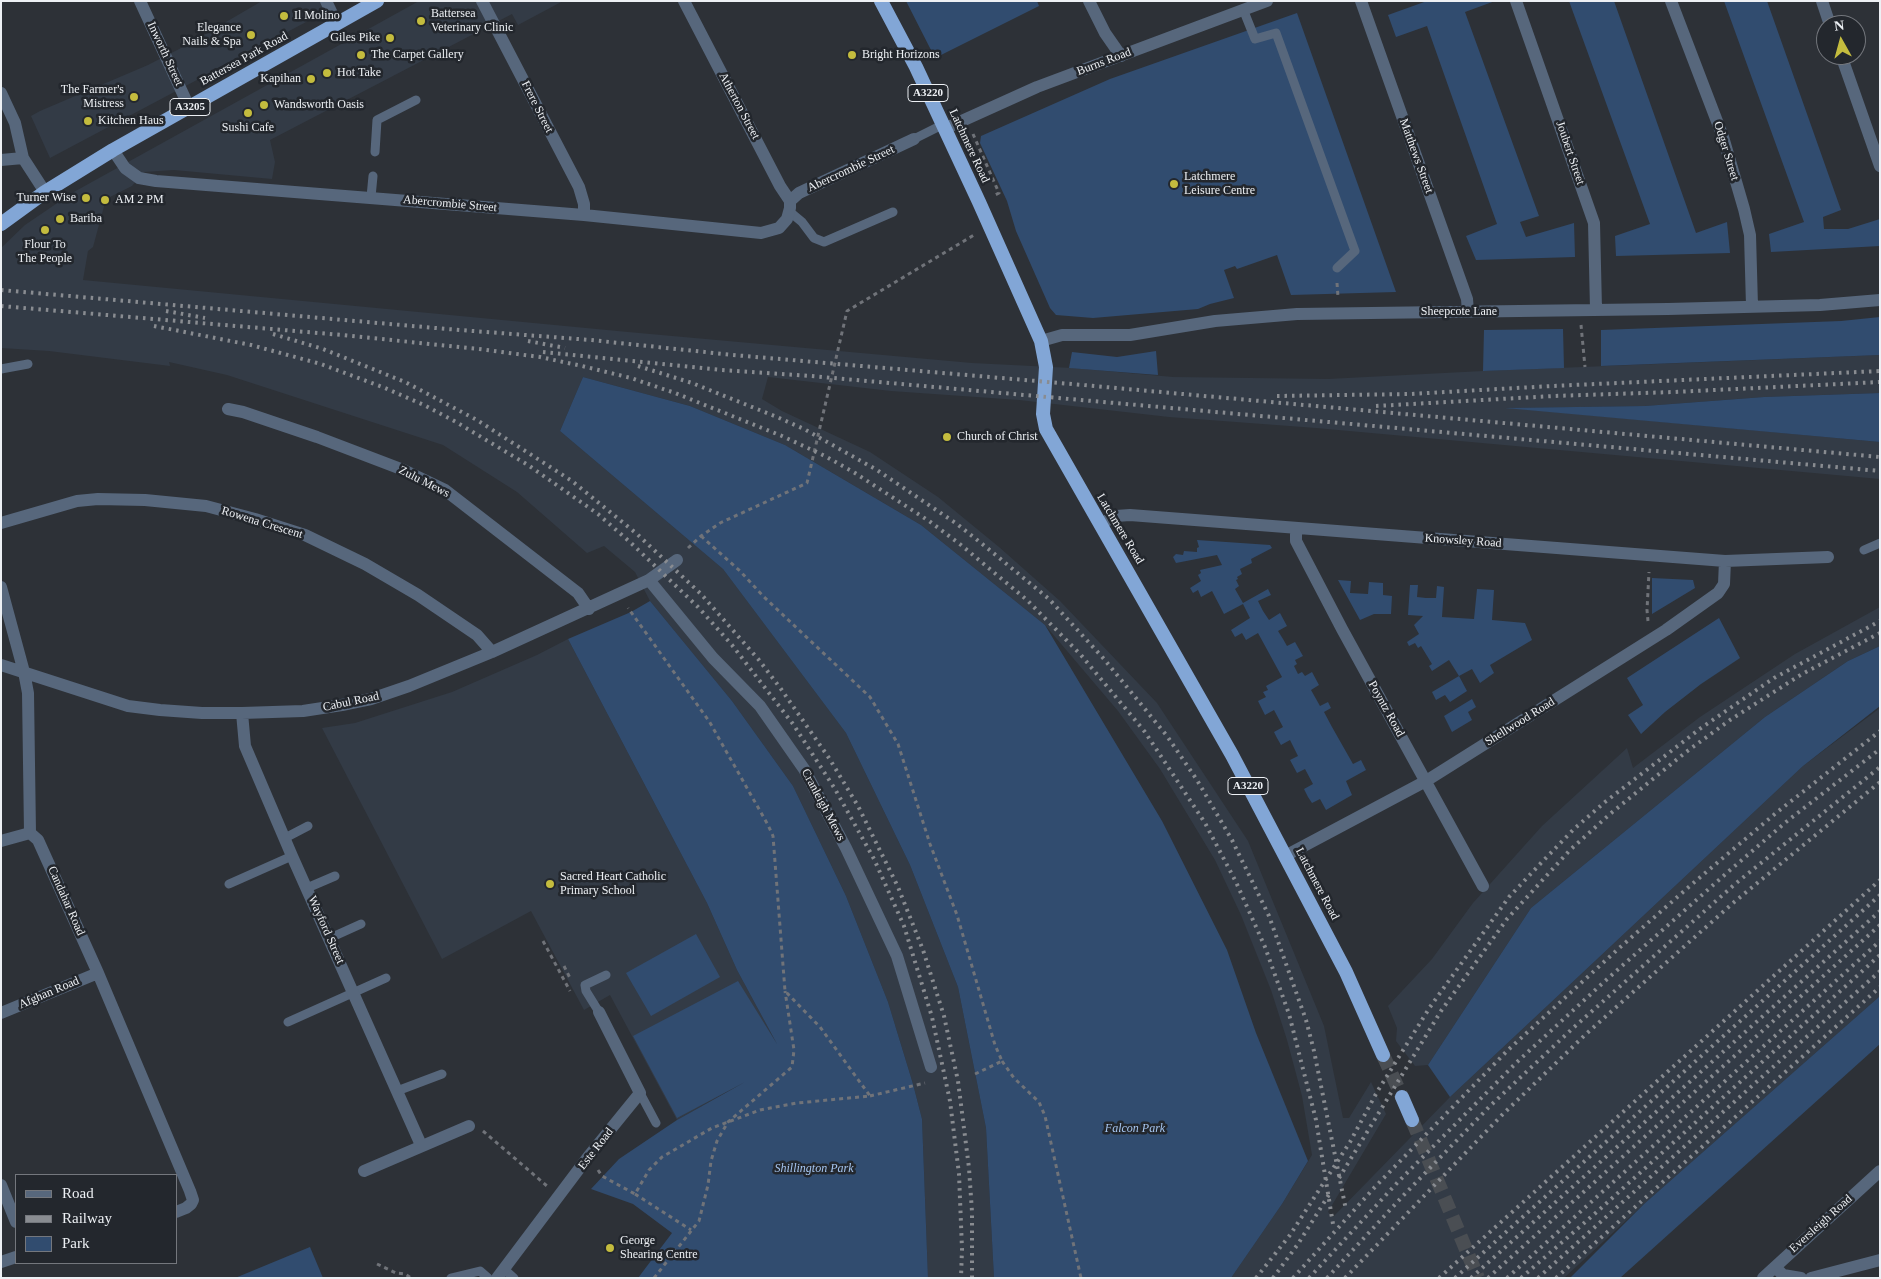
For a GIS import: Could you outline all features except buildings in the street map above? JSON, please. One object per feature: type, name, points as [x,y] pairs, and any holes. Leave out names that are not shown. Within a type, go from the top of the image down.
[{"type":"highway","name":"Battersea Park Road","points":[[1,224],[45,192],[113,150],[377,1]]},
{"type":"highway","name":"Latchmere Road","points":[[881,1],[916,67],[986,216],[1040,341],[1046,367],[1043,414],[1046,429],[1232,755],[1346,972],[1383,1055]]},
{"type":"highway","points":[[1402,1097],[1412,1120]]},
{"type":"street","name":"Inworth Street","points":[[140,1],[189,107]]},
{"type":"street","points":[[326,1],[337,24]]},
{"type":"street","name":"Frere Street","points":[[482,1],[579,187],[584,204],[584,216]]},
{"type":"street","name":"Atherton Street","points":[[684,1],[790,207]]},
{"type":"street","points":[[1089,1],[1105,33],[1121,56]]},
{"type":"street","name":"Burns Road","points":[[943,127],[1037,87],[1267,1]]},
{"type":"street","name":"Matthews Street","points":[[1361,1],[1467,299],[1468,312]]},
{"type":"street","name":"Joubert Street","points":[[1516,1],[1594,224],[1596,309]]},
{"type":"street","name":"Odger Street","points":[[1671,1],[1723,137],[1744,209],[1750,235],[1752,306]]},
{"type":"street","points":[[1822,1],[1827,15]]},
{"type":"street","points":[[1845,65],[1880,166]]},
{"type":"street","points":[[1,93],[15,124],[23,158],[45,192]]},
{"type":"street","name":"Abercrombie Street","points":[[113,150],[125,168],[139,178],[371,197],[761,233],[779,228],[787,220],[790,207],[799,193],[914,138]]},
{"type":"street","points":[[1,160],[23,158]]},
{"type":"street","name":"Sheepcote Lane","points":[[1040,341],[1062,335],[1130,335],[1216,321],[1297,314],[1820,305],[1880,300]]},
{"type":"street","name":"Zulu Mews","points":[[228,409],[243,412],[401,469],[445,490],[578,593],[589,609]]},
{"type":"street","name":"Rowena Crescent","points":[[1,523],[77,501],[98,498],[206,506],[305,535],[372,569],[418,595],[476,635],[492,652]]},
{"type":"street","name":"Knowsley Road","points":[[1100,524],[1116,516],[1130,516],[1725,561],[1832,557]]},
{"type":"street","name":"Poyntz Road","points":[[1296,529],[1296,541],[1342,629],[1483,886]]},
{"type":"street","name":"Cabul Road","points":[[1,665],[128,706],[160,710],[242,713],[303,711],[342,705],[409,686],[492,652],[649,580],[677,560]]},
{"type":"street","name":"Shellwood Road","points":[[1285,856],[1426,781],[1656,636],[1718,593],[1724,584],[1725,561]]},
{"type":"street","name":"Cranleigh Mews","points":[[649,580],[713,658],[760,706],[804,769],[846,848],[897,956],[931,1067]]},
{"type":"street","points":[[1,587],[28,693],[30,833],[1,841]]},
{"type":"street","name":"Wayford Street","points":[[242,713],[245,746],[421,1145]]},
{"type":"street","name":"Candahar Road","points":[[30,833],[38,840],[98,973],[190,1190],[193,1200],[191,1204],[178,1211]]},
{"type":"street","name":"Afghan Road","points":[[1,1013],[98,973]]},
{"type":"street","points":[[599,1012],[640,1093]]},
{"type":"street","name":"Este Road","points":[[500,1274],[588,1157],[640,1093]]},
{"type":"street","points":[[364,1171],[469,1126]]},
{"type":"street","name":"Eversleigh Road","points":[[1763,1278],[1880,1171]]},
{"type":"street","points":[[1,1186],[15,1220]]},
{"type":"street","points":[[1,1262],[15,1257]]},
{"type":"street","points":[[1811,1278],[1880,1260]]},
{"type":"street","points":[[1775,1267],[1783,1275],[1801,1278]]},
{"type":"lane","points":[[1243,9],[1255,39],[1276,33],[1355,251],[1337,268]]},
{"type":"lane","points":[[375,152],[377,120],[416,100]]},
{"type":"lane","points":[[914,138],[943,127]]},
{"type":"lane","points":[[371,197],[373,176]]},
{"type":"lane","points":[[790,207],[814,238],[824,242],[893,212]]},
{"type":"lane","points":[[1,369],[28,364]]},
{"type":"lane","points":[[1864,550],[1880,543]]},
{"type":"lane","points":[[284,838],[308,826]]},
{"type":"lane","points":[[229,884],[292,856]]},
{"type":"lane","points":[[307,888],[334,876]]},
{"type":"lane","points":[[330,938],[361,924]]},
{"type":"lane","points":[[599,1012],[586,991],[585,985],[606,975]]},
{"type":"lane","points":[[288,1022],[386,978]]},
{"type":"lane","points":[[397,1091],[442,1074]]},
{"type":"lane","points":[[640,1093],[656,1123]]},
{"type":"lane","points":[[451,1278],[480,1272],[488,1278]]},
{"type":"lane","points":[[500,1274],[514,1278]]},
{"type":"path","points":[[972,130],[1000,193],[994,196]]},
{"type":"path","points":[[677,560],[701,536],[720,523],[807,482],[848,311],[977,233]]},
{"type":"path","points":[[1337,268],[1338,312]]},
{"type":"path","points":[[1579,310],[1585,367]]},
{"type":"path","points":[[701,536],[740,571],[764,597],[870,697],[898,744],[930,844],[957,915],[995,1045],[1002,1061],[1014,1078],[1038,1102],[1045,1116],[1081,1278]]},
{"type":"path","points":[[1649,554],[1646,610],[1649,623],[1656,636]]},
{"type":"path","points":[[620,594],[709,721],[773,836],[785,991],[794,1050],[792,1067],[728,1122],[717,1142],[711,1161],[700,1220],[654,1278]]},
{"type":"path","points":[[543,941],[573,998]]},
{"type":"path","points":[[785,991],[820,1027],[870,1096]]},
{"type":"path","points":[[975,1074],[1002,1061]]},
{"type":"path","points":[[635,1194],[649,1170],[662,1157],[712,1128],[760,1110],[797,1103],[870,1096],[928,1083]]},
{"type":"path","points":[[469,1126],[482,1130],[551,1190]]},
{"type":"path","points":[[588,1157],[602,1176],[635,1194],[691,1230]]},
{"type":"path","points":[[377,1264],[411,1278]]},
{"type":"shaded area","points":[[262,1],[334,1],[323,13],[50,158],[31,116],[148,65]]},
{"type":"shaded area","points":[[419,1],[563,1],[518,25],[512,14],[270,140],[275,162],[272,179],[174,170],[144,172],[132,186],[106,199],[93,247],[88,251],[83,280],[972,363],[1072,368],[1173,377],[1328,379],[1880,355],[1880,393],[1764,397],[1645,406],[1512,408],[1880,442],[1880,479],[1316,428],[1169,417],[1019,400],[891,391],[768,377],[762,399],[782,411],[870,452],[938,497],[999,547],[1060,601],[1157,703],[1248,841],[1324,1026],[1343,1118],[1349,1118],[1371,1082],[1386,1114],[1328,1212],[1333,1217],[1450,1097],[1803,766],[1880,708],[1880,996],[1644,1204],[1564,1278],[1231,1278],[1282,1204],[1312,1155],[1302,1096],[1271,990],[1241,915],[1215,860],[1160,769],[1118,711],[1045,625],[921,525],[785,445],[690,406],[583,377],[560,431],[723,569],[846,733],[910,865],[958,987],[986,1128],[994,1278],[928,1278],[922,1119],[888,1002],[846,896],[793,786],[732,701],[650,601],[635,572],[604,546],[587,553],[517,492],[443,445],[227,375],[169,362],[170,366],[49,351],[1,348],[1,248],[25,225],[72,193]]},
{"type":"shaded area","points":[[1880,607],[1880,646],[1848,661],[1765,717],[1531,908],[1428,1065],[1415,1066],[1396,1041],[1397,1028],[1388,1006],[1432,959],[1473,903],[1542,826],[1627,748],[1633,768],[1700,717],[1795,654]]},
{"type":"shaded area","name":"Sacred Heart Catholic Primary School","points":[[568,639],[707,903],[737,970],[785,1059],[677,1120],[610,995],[584,1010],[531,911],[442,959],[322,728],[355,723],[452,692],[537,655]]},
{"type":"green space","points":[[906,1],[1037,1],[1039,6],[941,55],[932,52]]},
{"type":"green space","points":[[1427,1],[1495,1],[1465,12],[1539,216],[1520,222],[1526,237],[1574,223],[1575,257],[1476,260],[1466,236],[1497,224],[1427,26],[1396,37],[1388,15]]},
{"type":"green space","points":[[1569,1],[1614,1],[1696,233],[1727,222],[1730,253],[1616,256],[1615,236],[1650,224]]},
{"type":"green space","points":[[1724,1],[1767,1],[1841,210],[1823,217],[1824,229],[1848,229],[1880,219],[1880,246],[1771,252],[1769,234],[1804,222]]},
{"type":"green space","name":"Latchmere Leisure Centre","points":[[1297,13],[1396,292],[1291,295],[1277,255],[1237,269],[1235,266],[1224,270],[1234,298],[1198,309],[1093,318],[1056,315],[1050,308],[1016,231],[1007,201],[980,143],[981,136],[1110,79]]},
{"type":"green space","points":[[1880,317],[1880,355],[1601,366],[1601,330],[1841,321]]},
{"type":"green space","points":[[1563,329],[1564,368],[1483,371],[1484,330]]},
{"type":"green space","points":[[1156,351],[1158,375],[1069,368],[1072,352],[1117,357]]},
{"type":"green space","name":"Falcon Park","points":[[583,377],[690,406],[785,445],[921,525],[1045,625],[1162,821],[1227,950],[1256,1033],[1308,1161],[1282,1204],[1231,1278],[994,1278],[986,1128],[958,987],[910,865],[846,733],[723,569],[560,431]]},
{"type":"green space","points":[[1880,393],[1880,442],[1505,408],[1645,406],[1764,397]]},
{"type":"green space","points":[[1197,540],[1270,545],[1272,548],[1251,559],[1252,563],[1240,569],[1242,574],[1236,580],[1239,586],[1235,589],[1243,603],[1268,589],[1271,595],[1258,601],[1263,611],[1269,620],[1280,613],[1287,626],[1278,631],[1287,646],[1295,642],[1303,656],[1295,660],[1297,664],[1294,666],[1298,674],[1302,672],[1305,676],[1312,672],[1319,685],[1311,690],[1320,706],[1328,702],[1331,708],[1324,712],[1353,764],[1361,760],[1366,770],[1346,781],[1352,795],[1326,810],[1320,799],[1312,803],[1308,797],[1304,789],[1313,784],[1305,769],[1297,773],[1290,760],[1298,756],[1290,740],[1281,745],[1277,738],[1274,732],[1283,727],[1274,710],[1265,715],[1258,701],[1266,697],[1263,692],[1268,690],[1266,686],[1282,677],[1258,633],[1246,640],[1242,633],[1235,637],[1231,630],[1250,618],[1243,604],[1224,614],[1212,591],[1201,597],[1198,590],[1193,593],[1190,588],[1201,581],[1198,575],[1201,573],[1200,570],[1222,565],[1217,555],[1176,563],[1173,557],[1176,554],[1183,555],[1184,551],[1197,552],[1199,547]]},
{"type":"green space","points":[[1652,578],[1693,580],[1695,588],[1652,614]]},
{"type":"green space","points":[[1338,580],[1351,581],[1350,593],[1368,594],[1369,582],[1383,583],[1383,595],[1392,596],[1391,614],[1374,614],[1360,620]]},
{"type":"green space","points":[[1410,585],[1418,585],[1417,597],[1426,598],[1436,598],[1437,586],[1444,587],[1442,617],[1474,619],[1477,589],[1494,590],[1492,620],[1525,623],[1532,640],[1490,665],[1494,673],[1480,683],[1472,669],[1459,676],[1449,660],[1432,671],[1429,666],[1432,664],[1421,646],[1418,648],[1415,643],[1409,646],[1407,642],[1419,634],[1414,625],[1423,616],[1408,615]]},
{"type":"green space","name":"Shillington Park","points":[[650,601],[732,701],[793,786],[846,896],[888,1002],[922,1119],[928,1278],[638,1278],[672,1233],[633,1204],[591,1189],[619,1159],[677,1120],[745,1082],[677,1118],[633,1036],[738,981],[777,1044],[737,970],[707,903],[568,639],[631,612]]},
{"type":"green space","points":[[1719,618],[1740,658],[1701,684],[1665,712],[1641,734],[1628,715],[1643,705],[1627,678]]},
{"type":"green space","points":[[1880,646],[1880,706],[1803,766],[1450,1097],[1428,1065],[1531,908],[1765,717],[1848,661]]},
{"type":"green space","points":[[1459,676],[1467,691],[1450,702],[1445,695],[1436,700],[1432,692]]},
{"type":"green space","points":[[1472,699],[1476,707],[1468,712],[1472,720],[1452,732],[1444,716]]},
{"type":"green space","points":[[696,934],[720,977],[651,1016],[626,973]]},
{"type":"green space","points":[[1880,996],[1880,1044],[1620,1278],[1570,1278],[1644,1204]]},
{"type":"green space","points":[[310,1247],[323,1278],[235,1278]]},
{"type":"tunnel","points":[[1383,1055],[1402,1097]]},
{"type":"tunnel","points":[[1412,1120],[1478,1278]]},
{"type":"railway","points":[[1,290],[591,340],[733,355],[1880,457]]},
{"type":"railway","points":[[1,306],[342,335],[479,349],[540,357],[582,366],[631,378],[675,393],[782,436],[825,456],[855,473],[929,521],[1027,600],[1081,655],[1145,732],[1205,823],[1236,882],[1265,947],[1289,1014],[1316,1120],[1333,1224]]},
{"type":"railway","points":[[166,311],[205,318]]},
{"type":"railway","points":[[154,326],[251,345],[321,364],[385,388],[424,405],[456,422],[528,465],[598,514],[698,607],[732,645],[793,724],[835,789],[874,859],[904,926],[932,1017],[950,1101],[959,1174],[962,1249],[961,1278]]},
{"type":"railway","points":[[273,334],[323,349],[405,382],[477,420],[572,481],[637,534],[701,594],[759,660],[781,689],[829,758],[858,806],[898,887],[923,950],[944,1016],[958,1081],[969,1168],[972,1212],[972,1278]]},
{"type":"railway","points":[[528,341],[565,348]]},
{"type":"railway","points":[[543,352],[722,370],[811,376],[1880,471]]},
{"type":"railway","points":[[638,366],[692,383],[777,417],[804,429],[877,470],[957,524],[1049,599],[1104,659],[1167,736],[1197,780],[1232,840],[1269,916],[1306,1020],[1346,1210]]},
{"type":"railway","points":[[1277,396],[1410,394],[1880,371]]},
{"type":"railway","points":[[1376,406],[1554,396],[1880,382]]},
{"type":"railway","points":[[1256,1278],[1290,1235],[1350,1142],[1377,1092],[1430,1007],[1509,897],[1542,862],[1574,829],[1605,802],[1701,728],[1774,678],[1880,621]]},
{"type":"railway","points":[[1339,1178],[1441,1011],[1507,919],[1570,850],[1610,814],[1686,752],[1730,720],[1802,674],[1880,633]]},
{"type":"railway","points":[[1293,1278],[1374,1188],[1508,1050],[1691,885],[1776,813],[1880,731]]},
{"type":"railway","points":[[1309,1278],[1398,1182],[1517,1062],[1729,871],[1786,822],[1880,749]]},
{"type":"railway","points":[[1327,1278],[1490,1106],[1572,1029],[1735,884],[1880,767]]},
{"type":"railway","points":[[1345,1278],[1502,1115],[1586,1034],[1733,903],[1880,782]]},
{"type":"railway","points":[[1439,1278],[1880,880]]},
{"type":"railway","points":[[1455,1278],[1880,895]]},
{"type":"railway","points":[[1471,1278],[1880,911]]},
{"type":"railway","points":[[1488,1278],[1880,925]]},
{"type":"railway","points":[[1507,1278],[1880,941]]},
{"type":"railway","points":[[1521,1278],[1599,1210],[1880,955]]},
{"type":"railway","points":[[1538,1278],[1880,971]]},
{"type":"railway","points":[[1556,1278],[1880,987]]},
{"type":"railway","points":[[1273,1278],[1298,1244],[1330,1193]]},
{"type":"place","name":"Il Molino","points":[[284,16]]},
{"type":"place","name":"Battersea Veterinary Clinic","points":[[421,21]]},
{"type":"place","name":"Elegance Nails & Spa","points":[[251,35]]},
{"type":"place","name":"Giles Pike","points":[[390,38]]},
{"type":"place","name":"The Carpet Gallery","points":[[361,55]]},
{"type":"place","name":"Bright Horizons","points":[[852,55]]},
{"type":"place","name":"Hot Take","points":[[327,73]]},
{"type":"place","name":"Kapihan","points":[[311,79]]},
{"type":"place","name":"The Farmer's Mistress","points":[[134,97]]},
{"type":"place","name":"Wandsworth Oasis","points":[[264,105]]},
{"type":"place","name":"Sushi Cafe","points":[[248,113]]},
{"type":"place","name":"Kitchen Haus","points":[[88,121]]},
{"type":"place","name":"Latchmere Leisure Centre","points":[[1174,184]]},
{"type":"place","name":"Turner Wise","points":[[86,198]]},
{"type":"place","name":"AM 2 PM","points":[[105,200]]},
{"type":"place","name":"Bariba","points":[[60,219]]},
{"type":"place","name":"Flour To The People","points":[[45,230]]},
{"type":"place","name":"Church of Christ","points":[[947,437]]},
{"type":"place","name":"Sacred Heart Catholic Primary School","points":[[550,884]]},
{"type":"place","name":"George Shearing Centre","points":[[610,1248]]}]
